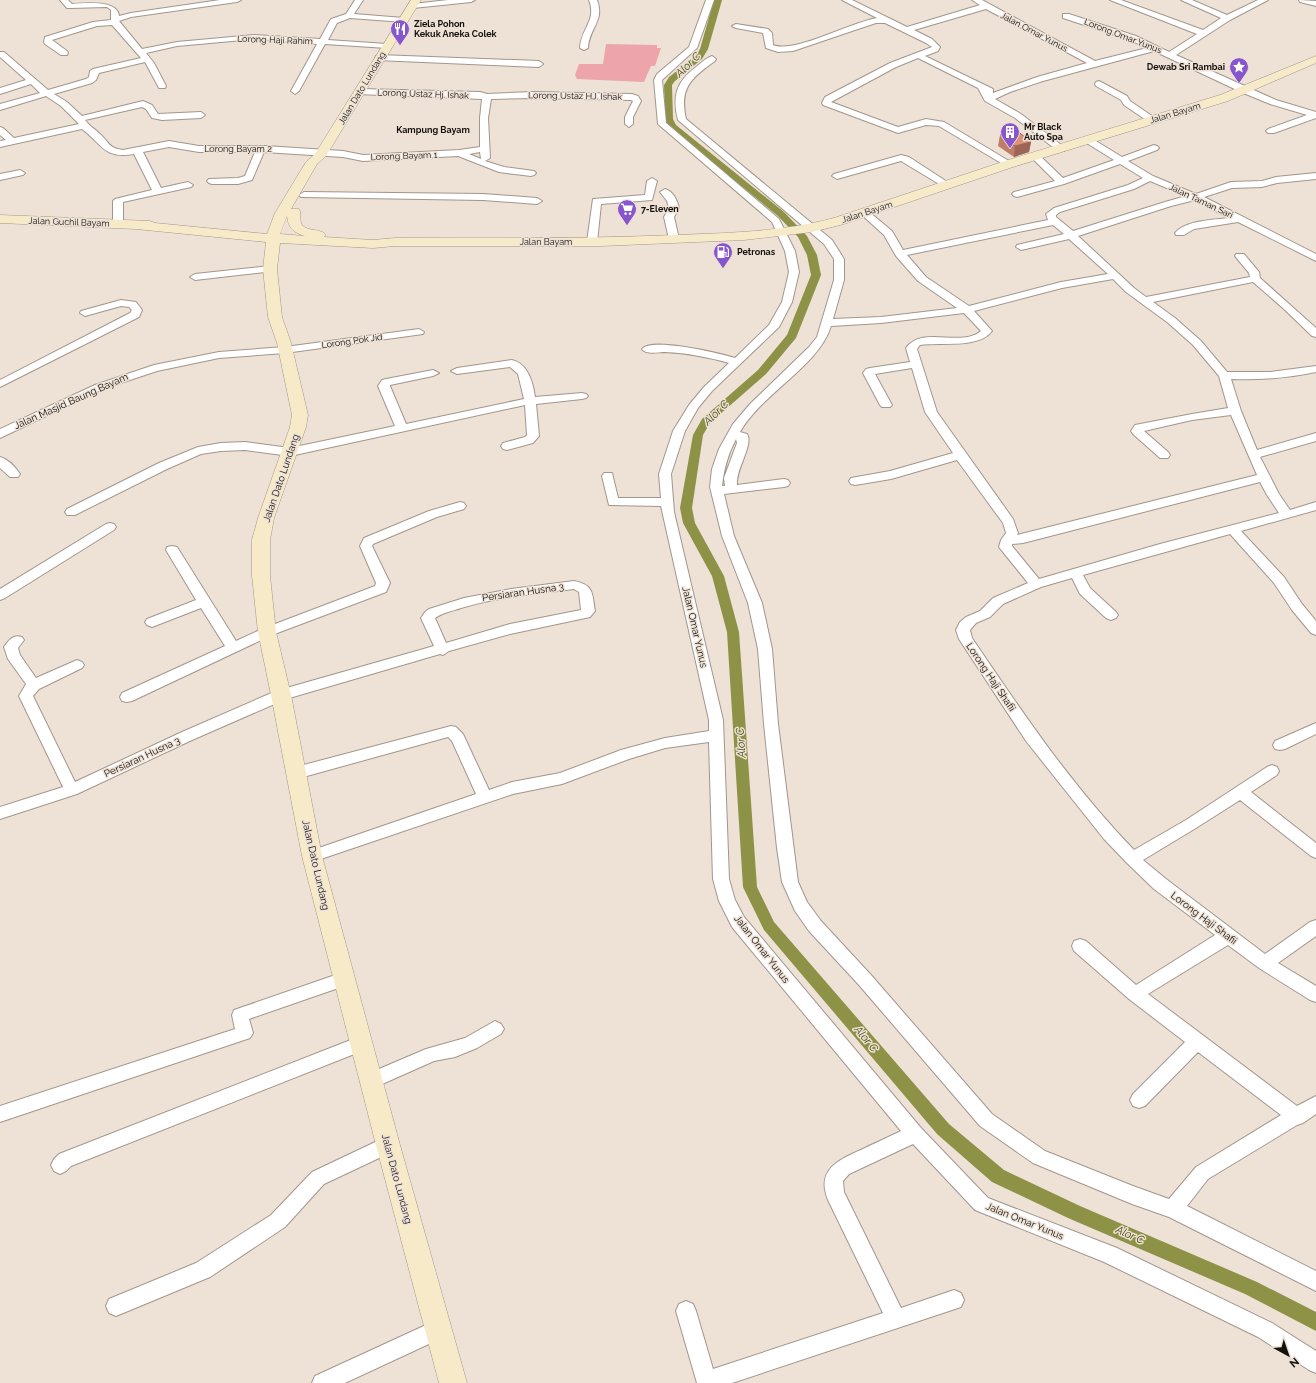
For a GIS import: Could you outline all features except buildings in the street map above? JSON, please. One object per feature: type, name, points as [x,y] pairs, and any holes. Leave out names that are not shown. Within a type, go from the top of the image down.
[{"type":"main road","name":"Jalan Dato Lundang","points":[[414,3],[321,154],[312,162],[278,235],[274,262],[275,317],[297,396],[300,415],[298,427],[290,452],[266,518],[261,540],[261,576],[267,632],[281,695],[312,856],[388,1145],[453,1383]]},
{"type":"main road","name":"Jalan Bayam","points":[[278,235],[373,244],[395,242],[592,242],[674,239],[786,232],[810,228],[865,213],[1009,164],[1244,90],[1316,59]]},
{"type":"main road","name":"Jalan Dato Lundang","points":[[288,212],[304,195],[322,161],[321,154]]},
{"type":"main road","points":[[230,228],[256,227],[266,224],[288,212],[296,227],[302,231],[329,240]]},
{"type":"main road","name":"Jalan Guchil Bayam","points":[[0,218],[230,228],[278,235]]},
{"type":"main road","name":"Jalan Guchil Bayam","points":[[138,225],[254,237],[278,235]]},
{"type":"main road","points":[[254,237],[260,240],[267,248],[274,262],[286,249],[294,244],[329,240]]},
{"type":"street","points":[[64,0],[70,6],[108,0],[114,4],[115,21],[147,59],[162,86]]},
{"type":"street","points":[[64,53],[48,42],[48,39],[96,24],[115,21],[131,15],[237,0]]},
{"type":"street","points":[[349,16],[360,0]]},
{"type":"street","points":[[414,3],[471,0]]},
{"type":"street","points":[[584,48],[586,36],[596,17],[597,10],[593,0]]},
{"type":"street","name":"Jalan Omar Yunus","points":[[710,0],[693,48],[660,76],[658,80],[662,124],[786,232],[794,272],[787,302],[774,328],[708,389],[693,407],[679,431],[664,474],[670,520],[716,720],[721,879],[727,901],[738,922],[770,962],[915,1134],[982,1204],[1110,1255],[1264,1330],[1316,1363]]},
{"type":"street","points":[[846,0],[935,45],[935,49],[893,64],[828,99],[826,103],[898,130],[926,122],[941,124],[1009,164]]},
{"type":"street","name":"Jalan Omar Yunus","points":[[976,0],[1092,64]]},
{"type":"street","points":[[1114,0],[1203,33]]},
{"type":"street","points":[[1185,0],[1227,18]]},
{"type":"street","points":[[1170,55],[1227,18],[1264,0]]},
{"type":"street","points":[[1303,0],[1316,4]]},
{"type":"street","points":[[906,30],[986,6]]},
{"type":"street","points":[[295,91],[334,21],[349,16],[404,20]]},
{"type":"street","name":"Lorong Omar Yunus","points":[[1066,16],[1106,29],[1155,48],[1273,102],[1316,115]]},
{"type":"street","points":[[736,26],[768,33],[769,46],[778,50],[793,49],[875,21],[887,20]]},
{"type":"street","name":"Lorong Haji Rahim","points":[[140,52],[177,44],[234,38],[274,38],[388,46]]},
{"type":"street","points":[[992,96],[1092,64],[1155,48]]},
{"type":"street","name":"Lorong Bayam 2","points":[[1,54],[46,93],[64,104],[98,137],[105,147],[114,152],[137,150],[169,144],[199,149],[261,149],[321,154]]},
{"type":"street","points":[[918,55],[982,88],[984,94],[992,96],[1061,148]]},
{"type":"street","points":[[379,58],[539,64]]},
{"type":"street","points":[[712,58],[692,74],[680,90],[679,100],[682,120],[828,242],[839,259],[839,280],[822,337],[814,349],[754,406],[737,427],[725,449],[718,469],[716,487],[724,490],[784,483]]},
{"type":"street","points":[[0,107],[91,80],[94,72],[147,59]]},
{"type":"street","points":[[0,91],[32,81]]},
{"type":"street","points":[[1100,84],[1124,98],[1126,103],[1152,120]]},
{"type":"street","name":"Lorong Ustaz Hj. Ishak","points":[[360,92],[450,94],[486,97]]},
{"type":"street","name":"Lorong Ustaz HJ. Ishak","points":[[486,97],[532,95],[632,97],[637,101],[629,117],[629,124]]},
{"type":"street","points":[[481,163],[486,158],[484,118],[487,100],[486,97]]},
{"type":"street","points":[[0,144],[143,104],[148,107],[155,116],[201,115]]},
{"type":"street","points":[[1271,131],[1316,115]]},
{"type":"street","points":[[0,130],[12,141]]},
{"type":"street","name":"Jalan Taman Sari","points":[[1088,140],[1150,178],[1196,197],[1316,258]]},
{"type":"street","points":[[1018,194],[1061,182],[1122,161],[1154,148]]},
{"type":"street","points":[[212,181],[238,181],[249,178],[261,149]]},
{"type":"street","name":"Lorong Bayam 1","points":[[321,154],[363,158],[459,153],[485,149]]},
{"type":"street","points":[[137,150],[157,190]]},
{"type":"street","points":[[459,153],[481,163],[508,172],[531,173]]},
{"type":"street","points":[[1035,156],[1061,182]]},
{"type":"street","points":[[837,176],[901,158],[906,159],[947,185]]},
{"type":"street","points":[[0,177],[20,173]]},
{"type":"street","points":[[1150,178],[1131,187],[1057,210],[1051,214],[1051,218],[1144,300],[1171,320],[1197,343],[1224,375],[1234,411],[1273,495],[1287,515]]},
{"type":"street","points":[[1022,247],[1072,236],[1231,185],[1262,184],[1289,178],[1314,178]]},
{"type":"street","points":[[592,242],[596,201],[649,198],[652,181]]},
{"type":"street","points":[[118,224],[118,201],[157,190],[188,185]]},
{"type":"street","points":[[665,192],[672,200],[674,208],[669,217],[674,239]]},
{"type":"street","points":[[304,195],[482,197],[537,201]]},
{"type":"street","points":[[865,213],[888,233],[900,254],[922,279],[967,310],[987,331],[985,335],[973,339],[917,342],[913,344],[911,348],[931,412],[960,456],[1009,522],[1012,533],[1007,540],[1005,547],[1036,584]]},
{"type":"street","points":[[1180,233],[1191,227],[1238,219]]},
{"type":"street","points":[[900,254],[1054,222]]},
{"type":"street","points":[[1240,256],[1254,272],[1255,279],[1298,316],[1316,334]]},
{"type":"street","points":[[195,277],[274,262]]},
{"type":"street","points":[[827,323],[881,320],[967,310],[1061,285],[1116,276]]},
{"type":"street","points":[[1144,300],[1255,279]]},
{"type":"street","points":[[0,384],[136,315],[137,310],[132,304],[120,303],[85,312]]},
{"type":"street","name":"Lorong Pok Jid","points":[[284,346],[419,332]]},
{"type":"street","name":"Jalan Masjid Baung Bayam","points":[[3,428],[99,387],[154,368],[219,355],[284,346]]},
{"type":"street","points":[[647,349],[658,348],[704,353],[738,362]]},
{"type":"street","points":[[457,371],[512,363],[518,364],[528,381],[533,438],[522,443],[507,446]]},
{"type":"street","points":[[886,404],[869,373],[870,371],[917,364]]},
{"type":"street","points":[[1224,375],[1271,376],[1316,369]]},
{"type":"street","points":[[402,428],[384,386],[386,382],[433,373]]},
{"type":"street","points":[[71,512],[163,466],[198,451],[217,447],[239,446],[290,452],[530,401],[582,396]]},
{"type":"street","points":[[1164,455],[1138,431],[1139,428],[1192,417],[1234,411]]},
{"type":"street","points":[[1254,455],[1316,437]]},
{"type":"street","points":[[855,481],[891,475],[960,456]]},
{"type":"street","points":[[0,461],[14,474]]},
{"type":"street","points":[[608,476],[613,502],[667,502]]},
{"type":"street","points":[[1007,540],[1023,539],[1265,477]]},
{"type":"street","points":[[724,490],[728,536],[755,603],[765,649],[771,724],[790,882],[801,906],[815,926],[865,980],[986,1120],[1039,1157],[1132,1195],[1173,1209],[1316,1281]]},
{"type":"street","points":[[127,697],[267,632],[381,590],[383,583],[366,546],[368,542],[433,514],[460,506]]},
{"type":"street","name":"Lorong Haji Shafii","points":[[1316,506],[1036,584],[998,601],[985,614],[971,620],[965,625],[963,630],[964,635],[1031,737],[1109,835],[1132,859],[1160,884],[1228,936],[1316,995]]},
{"type":"street","points":[[0,595],[110,527]]},
{"type":"street","points":[[1232,529],[1279,580],[1297,607],[1316,630]]},
{"type":"street","points":[[172,550],[233,648]]},
{"type":"street","points":[[1076,572],[1085,591],[1111,615]]},
{"type":"street","name":"Persiaran Husna 3","points":[[0,813],[72,790],[187,736],[281,695],[443,650],[510,629],[585,614],[588,611],[585,590],[574,585],[504,593],[473,600],[433,613],[428,618],[443,650]]},
{"type":"street","points":[[152,622],[203,602]]},
{"type":"street","points":[[17,640],[11,647],[13,656],[34,685]]},
{"type":"street","points":[[72,790],[26,696],[34,685],[77,665]]},
{"type":"street","points":[[1280,744],[1316,728]]},
{"type":"street","points":[[296,773],[451,731],[458,738],[485,797]]},
{"type":"street","points":[[312,856],[512,788],[562,778],[626,754],[665,743],[717,736]]},
{"type":"street","points":[[1132,859],[1191,824],[1272,771]]},
{"type":"street","points":[[1241,792],[1316,852]]},
{"type":"street","points":[[1265,962],[1316,927]]},
{"type":"street","points":[[1135,994],[1228,936]]},
{"type":"street","points":[[1080,946],[1135,994],[1196,1042],[1297,1117]]},
{"type":"street","points":[[0,1114],[244,1033],[240,1014],[344,979]]},
{"type":"street","points":[[371,1081],[432,1054],[455,1049],[471,1043],[495,1029]]},
{"type":"street","points":[[1140,1100],[1196,1042]]},
{"type":"street","points":[[60,1164],[361,1044]]},
{"type":"street","points":[[1173,1209],[1202,1173],[1297,1117],[1316,1104]]},
{"type":"street","points":[[896,1319],[835,1194],[833,1182],[838,1171],[847,1165],[915,1134]]},
{"type":"street","points":[[116,1306],[203,1270],[278,1221],[318,1178],[388,1145]]},
{"type":"street","points":[[686,1311],[707,1382],[954,1300]]},
{"type":"street","points":[[322,1383],[439,1329]]},
{"type":"shaded area","points":[[606,44],[657,45],[657,48],[661,48],[655,66],[651,66],[644,82],[577,79],[575,75],[579,64],[603,64]]},
{"type":"waterway","name":"Alor C","points":[[718,0],[704,49],[699,57],[672,79],[668,85],[669,119],[673,126],[781,214],[802,236],[812,255],[816,275],[792,336],[762,372],[706,421],[698,435],[686,508],[689,523],[718,576],[733,632],[750,887],[769,926],[943,1129],[998,1176],[1074,1212],[1251,1288],[1316,1322]]},
{"type":"place","name":"Ziela Pohon Kekuk Aneka Colek","points":[[400,46]]},
{"type":"place","name":"Dewab Sri Rambai","points":[[1239,84]]},
{"type":"place","name":"Mr Black Auto Spa","points":[[1010,149]]},
{"type":"place","name":"7-Eleven","points":[[627,226]]},
{"type":"place","name":"Petronas","points":[[723,269]]},
{"type":"district","name":"Kampung Bayam","points":[[433,130]]}]
